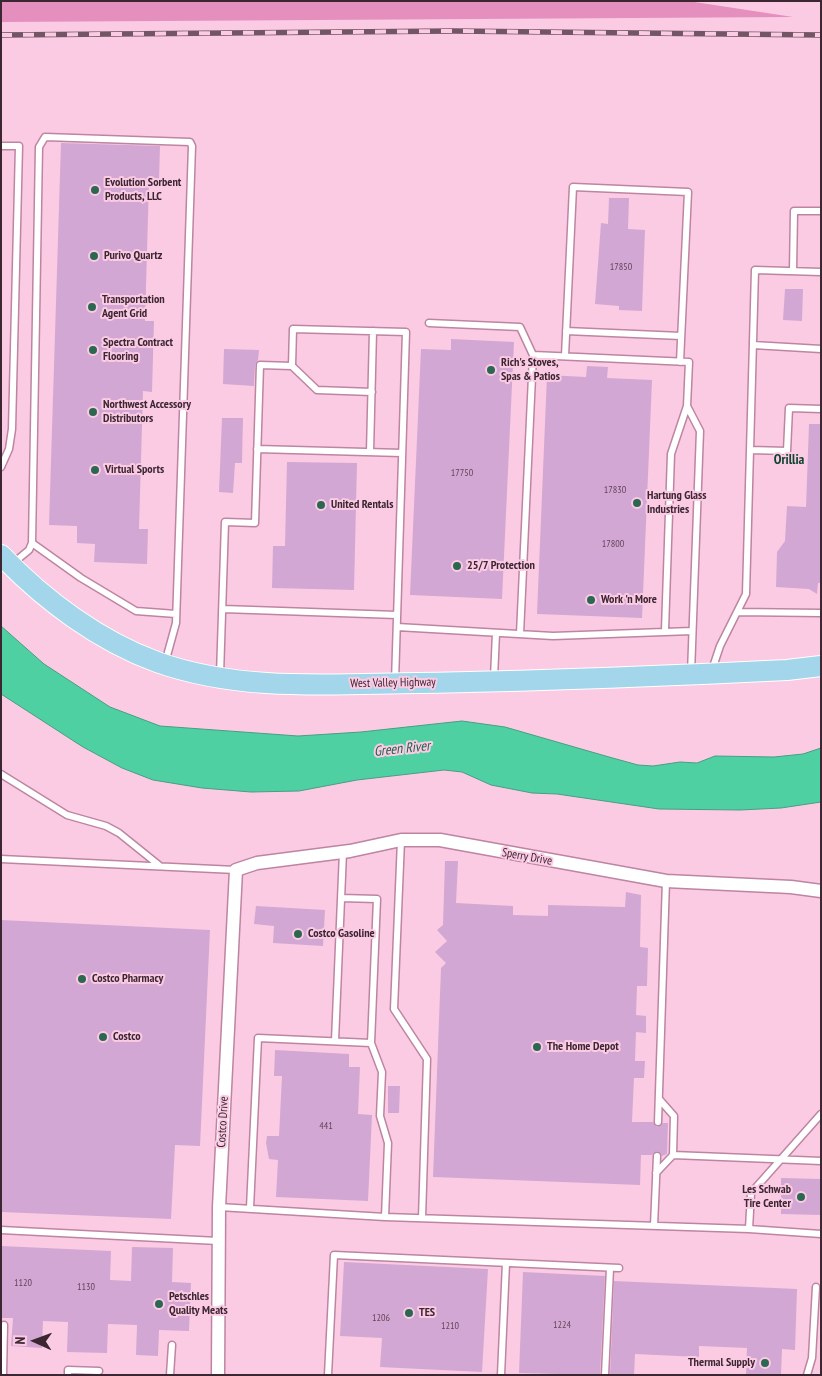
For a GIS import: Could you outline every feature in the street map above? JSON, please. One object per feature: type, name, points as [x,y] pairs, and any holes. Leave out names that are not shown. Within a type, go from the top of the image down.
[{"type":"main road","name":"West Valley Highway","points":[[6,560],[51,600],[83,623],[130,650],[165,664],[220,678],[290,684],[494,682],[691,674],[821,666]]},
{"type":"street","name":"Sperry Drive","points":[[236,870],[257,863],[343,852],[401,840],[440,840],[666,881],[821,890]]},
{"type":"street","name":"Costco Drive","points":[[218,1375],[219,1207],[236,870]]},
{"type":"lane","points":[[6,560],[28,550],[32,543],[39,147],[46,137],[190,142],[192,156],[176,614],[174,631],[165,664]]},
{"type":"lane","points":[[1,146],[19,146],[12,430],[9,449],[1,467]]},
{"type":"lane","points":[[565,356],[572,187],[688,192],[680,362]]},
{"type":"lane","points":[[793,271],[794,210],[821,211]]},
{"type":"lane","points":[[711,673],[720,646],[746,594],[755,270],[821,272]]},
{"type":"lane","points":[[428,323],[520,327],[532,355],[520,634]]},
{"type":"lane","points":[[292,366],[293,329],[406,332],[395,683]]},
{"type":"lane","points":[[370,452],[374,331]]},
{"type":"lane","points":[[566,331],[681,336]]},
{"type":"lane","points":[[753,345],[821,349]]},
{"type":"lane","points":[[532,355],[689,362],[687,406],[671,454],[665,630]]},
{"type":"lane","points":[[220,678],[225,522],[255,522],[260,365],[292,366],[317,390],[372,392]]},
{"type":"lane","points":[[687,406],[700,431],[691,674]]},
{"type":"lane","points":[[750,450],[787,451],[789,408],[821,409]]},
{"type":"lane","points":[[257,449],[402,454]]},
{"type":"lane","points":[[32,543],[81,578],[136,611],[176,614]]},
{"type":"lane","points":[[223,609],[397,615]]},
{"type":"lane","points":[[737,612],[821,613]]},
{"type":"lane","points":[[397,627],[553,636],[665,630],[692,631]]},
{"type":"lane","points":[[494,682],[496,633]]},
{"type":"lane","points":[[1,774],[67,815],[106,826],[120,834],[160,866]]},
{"type":"lane","points":[[401,840],[394,1009],[427,1059],[422,1218]]},
{"type":"lane","points":[[335,1041],[343,852]]},
{"type":"lane","points":[[1,859],[236,870]]},
{"type":"lane","points":[[658,1122],[666,881]]},
{"type":"lane","points":[[341,898],[377,900],[371,1043],[382,1072],[380,1116],[388,1143],[384,1216]]},
{"type":"lane","points":[[250,1208],[258,1038],[371,1043]]},
{"type":"lane","points":[[656,1173],[673,1155],[674,1116],[659,1099]]},
{"type":"lane","points":[[749,1229],[751,1193],[821,1114]]},
{"type":"lane","points":[[673,1155],[821,1161]]},
{"type":"lane","points":[[654,1226],[657,1156]]},
{"type":"lane","points":[[219,1207],[422,1218],[749,1229],[821,1234]]},
{"type":"lane","points":[[1,1230],[218,1241]]},
{"type":"lane","points":[[328,1375],[334,1255],[619,1268]]},
{"type":"lane","points":[[500,1375],[506,1263]]},
{"type":"lane","points":[[605,1375],[610,1268]]},
{"type":"lane","points":[[807,1375],[812,1358],[816,1287]]},
{"type":"lane","points":[[3,1375],[4,1325]]},
{"type":"lane","points":[[170,1375],[172,1345]]},
{"type":"lane","points":[[68,1375],[68,1370],[98,1371]]},
{"type":"shaded area","points":[[1,1],[688,1],[793,17],[1,22]]},
{"type":"water","name":"Green River","points":[[1,626],[44,664],[110,707],[160,726],[298,736],[361,732],[462,721],[505,727],[638,765],[653,766],[680,762],[697,763],[715,756],[774,757],[803,754],[821,748],[821,802],[781,808],[740,810],[659,809],[557,794],[532,793],[491,785],[462,772],[444,770],[357,780],[299,791],[251,792],[202,788],[153,780],[122,768],[83,747],[1,694]]},
{"type":"building","points":[[61,143],[160,146],[159,181],[149,181],[145,321],[154,321],[152,392],[143,391],[139,529],[148,529],[147,564],[94,562],[95,544],[77,543],[77,526],[49,525]]},
{"type":"building","points":[[609,198],[629,198],[628,229],[645,230],[642,311],[619,310],[619,306],[595,304],[601,223],[608,224]]},
{"type":"building","points":[[785,289],[803,289],[802,321],[783,320]]},
{"type":"building","points":[[451,339],[514,342],[502,599],[410,595],[421,349],[451,350]]},
{"type":"building","points":[[224,349],[259,350],[258,360],[255,365],[254,386],[223,384]]},
{"type":"building","points":[[587,366],[608,367],[607,378],[652,380],[642,618],[537,614],[547,375],[586,377]]},
{"type":"building","points":[[222,418],[243,418],[242,463],[235,463],[233,493],[219,492]]},
{"type":"building","points":[[809,424],[821,424],[821,583],[818,583],[817,594],[809,589],[776,587],[777,552],[785,541],[787,506],[806,507]]},
{"type":"building","name":"United Rentals","points":[[287,462],[357,463],[354,590],[272,588],[273,546],[285,546]]},
{"type":"building","name":"The Home Depot","points":[[445,861],[458,861],[456,903],[513,906],[513,915],[548,916],[548,905],[625,907],[626,892],[641,895],[640,947],[648,948],[647,986],[637,986],[636,1015],[646,1016],[646,1033],[636,1032],[635,1061],[645,1061],[644,1078],[634,1078],[632,1122],[653,1122],[657,1127],[663,1123],[668,1123],[667,1154],[662,1156],[657,1151],[652,1155],[641,1155],[640,1185],[433,1177],[441,968],[446,963],[435,952],[447,941],[437,930],[443,925]]},
{"type":"building","name":"Costco Gasoline","points":[[256,906],[325,910],[323,946],[273,943],[274,926],[254,924]]},
{"type":"building","name":"Costco","points":[[1,920],[210,930],[200,1146],[175,1145],[171,1219],[1,1212]]},
{"type":"building","points":[[275,1050],[349,1054],[349,1067],[360,1067],[358,1114],[372,1115],[368,1201],[276,1197],[278,1160],[269,1159],[266,1143],[267,1136],[279,1136],[282,1076],[274,1076]]},
{"type":"building","points":[[388,1086],[400,1086],[399,1113],[388,1113]]},
{"type":"building","name":"Les Schwab Tire Center","points":[[781,1178],[821,1179],[821,1215],[781,1214]]},
{"type":"building","points":[[1,1246],[111,1251],[110,1280],[131,1281],[132,1247],[173,1248],[172,1282],[191,1283],[189,1331],[159,1330],[158,1356],[136,1355],[137,1325],[108,1324],[107,1353],[67,1352],[68,1322],[43,1321],[42,1348],[11,1346],[13,1318],[1,1318]]},
{"type":"building","points":[[344,1262],[488,1269],[482,1372],[380,1367],[382,1338],[340,1336]]},
{"type":"building","points":[[523,1272],[605,1276],[600,1375],[519,1373]]},
{"type":"building","points":[[614,1281],[797,1289],[795,1350],[782,1349],[781,1375],[746,1375],[747,1348],[699,1346],[699,1357],[635,1354],[634,1375],[610,1375]]},
{"type":"railway","points":[[1,35],[453,31],[821,35]]},
{"type":"place","name":"Evolution Sorbent Products, LLC","points":[[95,190]]},
{"type":"place","name":"Purivo Quartz","points":[[94,256]]},
{"type":"place","name":"Transportation Agent Grid","points":[[92,307]]},
{"type":"place","name":"Spectra Contract Flooring","points":[[93,350]]},
{"type":"place","name":"Rich's Stoves, Spas & Patios","points":[[491,370]]},
{"type":"place","name":"Northwest Accessory Distributors","points":[[93,412]]},
{"type":"place","name":"Virtual Sports","points":[[95,470]]},
{"type":"place","name":"Hartung Glass Industries","points":[[637,503]]},
{"type":"place","name":"United Rentals","points":[[321,505]]},
{"type":"place","name":"25/7 Protection","points":[[457,566]]},
{"type":"place","name":"Work 'n More","points":[[591,600]]},
{"type":"place","name":"Costco Gasoline","points":[[298,934]]},
{"type":"place","name":"Costco Pharmacy","points":[[82,979]]},
{"type":"place","name":"Costco","points":[[103,1037]]},
{"type":"place","name":"The Home Depot","points":[[537,1047]]},
{"type":"place","name":"Les Schwab Tire Center","points":[[801,1197]]},
{"type":"place","name":"Petschles Quality Meats","points":[[159,1304]]},
{"type":"place","name":"TES","points":[[409,1313]]},
{"type":"place","name":"Thermal Supply","points":[[765,1363]]},
{"type":"district","name":"Orillia","points":[[789,460]]}]
